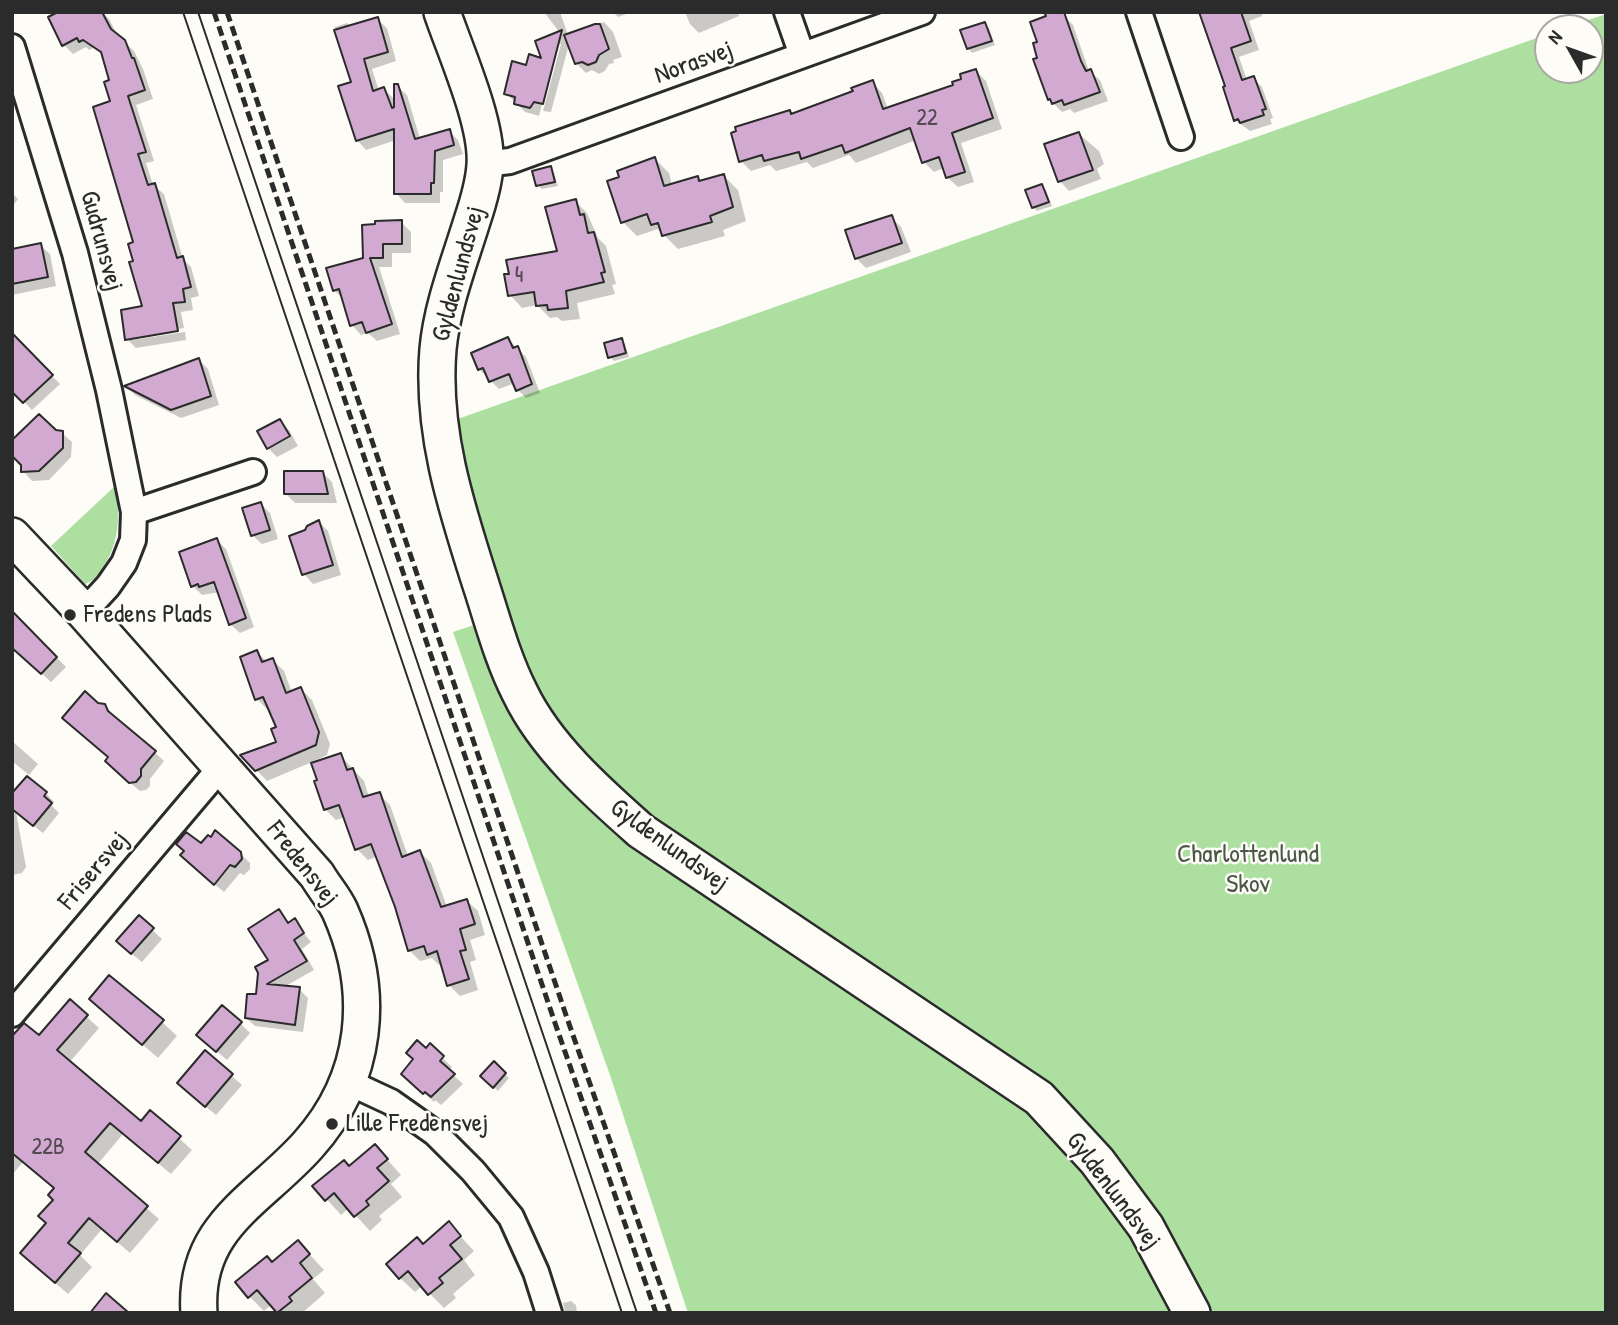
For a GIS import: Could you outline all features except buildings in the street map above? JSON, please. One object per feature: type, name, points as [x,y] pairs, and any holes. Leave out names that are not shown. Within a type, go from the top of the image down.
[{"type":"street","name":"Gyldenlundsvej","points":[[442,12],[483,131],[485,164],[481,194],[446,304],[439,346],[436,389],[442,442],[455,504],[493,622],[520,693],[550,738],[592,787],[641,831],[1040,1098],[1097,1161],[1146,1227],[1192,1313]]},
{"type":"street","points":[[787,12],[802,55]]},
{"type":"street","name":"Norasvej","points":[[485,164],[510,160],[922,12]]},
{"type":"street","points":[[1139,12],[1181,137]]},
{"type":"street","name":"Gudrunsvej","points":[[12,47],[70,232],[123,453],[134,513]]},
{"type":"street","points":[[84,612],[108,586],[124,563],[133,540],[134,513],[253,471]]},
{"type":"street","name":"Fredensvej","points":[[12,536],[84,612],[317,875],[339,908],[354,947],[363,996],[361,1041],[348,1082],[331,1117],[307,1147],[229,1219],[206,1255],[198,1296],[199,1313]]},
{"type":"street","name":"Frisersvej","points":[[12,1014],[221,767]]},
{"type":"street","points":[[348,1082],[391,1102],[435,1133],[473,1171],[511,1217],[536,1272],[549,1313]]},
{"type":"green space","name":"Charlottenlund Skov","points":[[1606,14],[1606,1313],[688,1313],[611,1078],[453,632],[504,615],[452,421],[1534,39],[1534,84],[1604,84]]},
{"type":"green space","points":[[115,486],[118,519],[112,550],[95,578],[85,584],[51,546]]},
{"type":"tram line","points":[[183,12],[622,1313]]},
{"type":"tram line","points":[[198,12],[637,1313]]},
{"type":"railway","points":[[214,12],[555,1023],[656,1313]]},
{"type":"railway","points":[[227,12],[567,1018],[670,1313]]},
{"type":"place","name":"Fredens Plads","points":[[70,615]]},
{"type":"place","name":"Lille Fredensvej","points":[[332,1124]]}]
